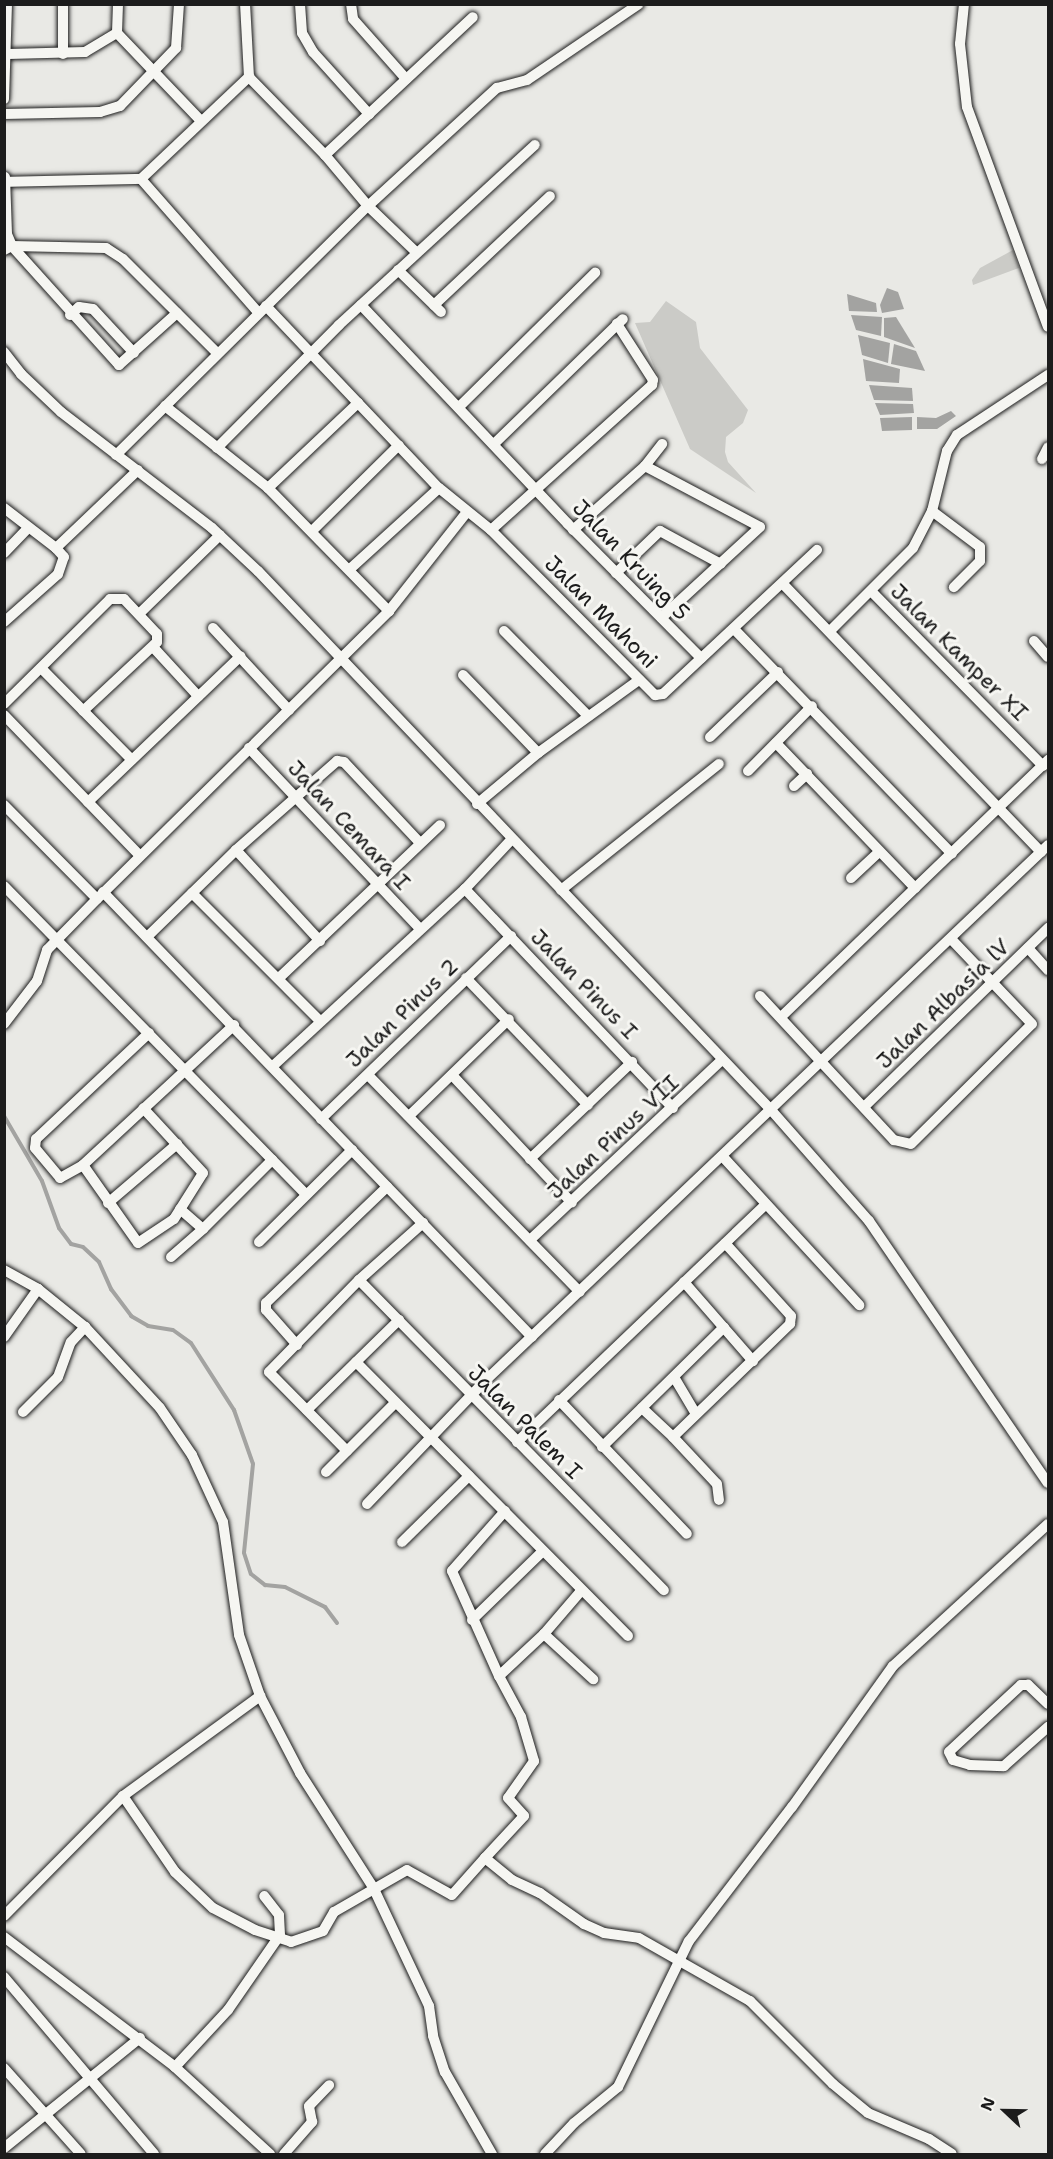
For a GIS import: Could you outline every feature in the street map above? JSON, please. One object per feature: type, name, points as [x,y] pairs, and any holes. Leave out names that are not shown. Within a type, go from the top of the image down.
[{"type":"street","points":[[4,99],[8,54],[6,4]]},
{"type":"street","points":[[63,4],[63,54]]},
{"type":"street","points":[[118,4],[117,33],[201,121]]},
{"type":"street","points":[[4,114],[110,111],[154,74],[179,40],[179,4]]},
{"type":"street","points":[[244,4],[249,77],[325,156],[368,206],[417,252]]},
{"type":"street","points":[[300,4],[302,33],[313,52],[369,114]]},
{"type":"street","points":[[351,4],[353,19],[406,79]]},
{"type":"street","points":[[116,454],[216,352],[368,206],[497,88],[527,80],[639,4]]},
{"type":"street","points":[[964,4],[960,44],[967,106],[1048,327]]},
{"type":"street","points":[[325,156],[473,17]]},
{"type":"street","points":[[8,54],[85,52],[117,33]]},
{"type":"street","points":[[5,182],[141,179],[249,77]]},
{"type":"street","points":[[217,448],[361,305],[535,145]]},
{"type":"street","points":[[4,177],[8,248],[115,364],[122,364],[177,313]]},
{"type":"street","name":"Jalan Mahoni","points":[[141,179],[262,309],[313,353],[439,488],[466,513],[491,530],[655,695],[663,694],[817,550]]},
{"type":"street","points":[[398,270],[437,308],[550,196]]},
{"type":"street","points":[[8,248],[106,248],[216,352]]},
{"type":"street","points":[[460,406],[595,273]]},
{"type":"street","name":"Jalan Kruing 5","points":[[361,305],[495,443],[573,530],[701,658]]},
{"type":"street","points":[[70,315],[79,307],[93,309],[134,353]]},
{"type":"street","points":[[491,530],[652,385],[653,380],[620,322],[495,443]]},
{"type":"street","points":[[4,352],[35,388],[220,535],[772,1111],[868,1221],[1048,1483]]},
{"type":"street","points":[[830,631],[872,592],[913,548],[932,511],[951,443],[1048,375]]},
{"type":"street","points":[[268,488],[358,403]]},
{"type":"street","points":[[165,406],[268,488],[389,611]]},
{"type":"street","points":[[573,530],[645,466],[662,444]]},
{"type":"street","points":[[312,531],[399,445]]},
{"type":"street","points":[[645,466],[760,527],[661,618]]},
{"type":"street","points":[[56,548],[138,470]]},
{"type":"street","points":[[350,569],[439,488]]},
{"type":"street","points":[[4,508],[56,548],[64,557],[58,574],[4,622]]},
{"type":"street","points":[[932,511],[980,547],[980,561],[954,587]]},
{"type":"street","points":[[4,1024],[37,981],[43,958],[57,940],[139,855],[389,611],[466,513]]},
{"type":"street","points":[[4,553],[28,528]]},
{"type":"street","points":[[616,573],[660,531],[721,564]]},
{"type":"street","points":[[139,614],[220,535]]},
{"type":"street","points":[[367,1504],[471,1395],[724,1158],[820,1063],[1045,849],[999,808],[910,720],[830,631],[783,584]]},
{"type":"street","name":"Jalan Kamper XI","points":[[872,592],[1046,763]]},
{"type":"street","points":[[4,704],[110,599],[124,599],[157,634],[153,647],[83,711]]},
{"type":"street","points":[[213,628],[289,710]]},
{"type":"street","points":[[734,629],[812,706],[952,854]]},
{"type":"street","points":[[504,631],[588,716]]},
{"type":"street","points":[[1034,641],[1048,657]]},
{"type":"street","points":[[153,647],[198,696]]},
{"type":"street","points":[[88,802],[241,656]]},
{"type":"street","points":[[41,668],[132,760]]},
{"type":"street","points":[[710,737],[778,672]]},
{"type":"street","points":[[463,675],[538,753]]},
{"type":"street","points":[[477,804],[538,753],[639,680]]},
{"type":"street","points":[[748,771],[812,706]]},
{"type":"street","points":[[4,715],[139,855]]},
{"type":"street","points":[[776,743],[915,888]]},
{"type":"street","name":"Jalan Cemara I","points":[[249,748],[420,929]]},
{"type":"street","points":[[147,937],[236,850],[337,761],[344,762],[420,843]]},
{"type":"street","points":[[781,1017],[1046,763]]},
{"type":"street","points":[[561,890],[719,764]]},
{"type":"street","points":[[794,786],[807,774]]},
{"type":"street","points":[[4,804],[100,896],[147,937],[532,1337]]},
{"type":"street","points":[[279,978],[440,825]]},
{"type":"street","points":[[273,1066],[465,889],[511,840]]},
{"type":"street","points":[[236,850],[320,941]]},
{"type":"street","points":[[851,878],[879,852]]},
{"type":"street","points":[[4,886],[187,1069],[306,1194]]},
{"type":"street","name":"Jalan Pinus I","points":[[465,889],[632,1062],[673,1108]]},
{"type":"street","points":[[192,893],[279,978],[320,1022]]},
{"type":"street","name":"Jalan Albasia lV","points":[[864,1107],[1048,928]]},
{"type":"street","name":"Jalan Pinus 2","points":[[321,1119],[511,936]]},
{"type":"street","points":[[760,996],[820,1063],[898,1143],[911,1144],[1026,1032],[1032,1021],[951,939]]},
{"type":"street","points":[[1028,948],[1048,970]]},
{"type":"street","points":[[466,978],[509,1019],[588,1105]]},
{"type":"street","points":[[409,1116],[509,1019]]},
{"type":"street","points":[[149,1033],[34,1143],[60,1178],[65,1179],[83,1165],[234,1025]]},
{"type":"street","name":"Jalan Pinus VII","points":[[530,1240],[723,1060]]},
{"type":"street","points":[[531,1159],[632,1062]]},
{"type":"street","points":[[368,1075],[580,1292]]},
{"type":"street","points":[[452,1075],[572,1203]]},
{"type":"street","points":[[83,1165],[108,1203],[142,1244],[180,1209],[203,1173],[143,1108]]},
{"type":"street","points":[[108,1203],[177,1144]]},
{"type":"street","points":[[260,1242],[352,1150]]},
{"type":"street","points":[[724,1158],[859,1305]]},
{"type":"street","points":[[171,1257],[203,1229],[272,1160]]},
{"type":"street","points":[[297,1345],[267,1310],[266,1303],[387,1187]]},
{"type":"street","points":[[517,1442],[766,1204]]},
{"type":"street","points":[[180,1209],[203,1229]]},
{"type":"street","points":[[347,1451],[269,1372],[359,1280],[423,1223]]},
{"type":"street","points":[[673,1437],[790,1324],[791,1316],[725,1243]]},
{"type":"street","points":[[4,1270],[38,1289],[85,1327],[132,1374],[177,1430],[218,1507],[226,1540],[239,1635],[260,1696],[300,1773],[373,1887],[429,2006],[433,2036],[445,2072],[492,2154]]},
{"type":"street","name":"Jalan Palem I","points":[[359,1280],[663,1590]]},
{"type":"street","points":[[684,1282],[753,1361]]},
{"type":"street","points":[[4,1336],[38,1289]]},
{"type":"street","points":[[308,1410],[399,1320]]},
{"type":"street","points":[[23,1412],[58,1377],[71,1342],[85,1327]]},
{"type":"street","points":[[602,1447],[724,1327]]},
{"type":"street","points":[[356,1362],[394,1404],[505,1511],[542,1552],[628,1636]]},
{"type":"street","points":[[674,1377],[696,1414]]},
{"type":"street","points":[[559,1400],[687,1534]]},
{"type":"street","points":[[326,1472],[394,1404]]},
{"type":"street","points":[[642,1408],[717,1484],[719,1500]]},
{"type":"street","points":[[402,1542],[469,1476]]},
{"type":"street","points":[[123,1796],[163,1856],[197,1894],[218,1912],[277,1939],[298,1942],[323,1931],[334,1912],[373,1887],[411,1870],[451,1895],[524,1816],[508,1798],[534,1763],[522,1717],[472,1620],[452,1569],[505,1511]]},
{"type":"street","points":[[545,2154],[574,2123],[613,2094],[654,2006],[702,1922],[792,1807],[890,1670],[1048,1524]]},
{"type":"street","points":[[472,1620],[542,1552]]},
{"type":"street","points":[[499,1676],[544,1634],[581,1591]]},
{"type":"street","points":[[544,1634],[593,1679]]},
{"type":"street","points":[[1048,1704],[1028,1684],[1022,1685],[949,1752],[953,1760],[970,1765],[1004,1766],[1048,1727]]},
{"type":"street","points":[[6,1914],[123,1796],[260,1696]]},
{"type":"street","points":[[485,1858],[512,1880],[540,1893],[584,1924],[604,1933],[639,1938],[750,2001],[833,2084],[868,2112],[929,2139],[952,2154]]},
{"type":"street","points":[[181,2061],[228,2010],[277,1939],[279,1915],[264,1896]]},
{"type":"street","points":[[4,1937],[140,2038],[181,2061],[270,2154]]},
{"type":"street","points":[[4,1977],[154,2154]]},
{"type":"street","points":[[10,2154],[4,2148],[49,2115],[140,2038]]},
{"type":"street","points":[[4,2068],[49,2115],[81,2154]]},
{"type":"street","points":[[287,2151],[312,2122],[309,2106],[329,2085]]},
{"type":"shaded area","points":[[1013,250],[1019,268],[973,285],[972,280],[980,268]]},
{"type":"shaded area","points":[[887,288],[898,292],[904,309],[882,313],[880,305]]},
{"type":"shaded area","points":[[847,294],[876,303],[877,312],[849,311]]},
{"type":"shaded area","points":[[666,301],[696,322],[700,348],[748,410],[743,423],[726,437],[725,452],[728,462],[756,493],[690,449],[635,323],[650,322]]},
{"type":"shaded area","points":[[851,315],[882,317],[881,336],[856,330]]},
{"type":"shaded area","points":[[896,317],[915,348],[884,337],[884,318]]},
{"type":"shaded area","points":[[858,335],[890,343],[888,363],[862,355]]},
{"type":"shaded area","points":[[894,344],[916,351],[925,371],[891,364]]},
{"type":"shaded area","points":[[863,359],[900,369],[899,383],[866,381]]},
{"type":"shaded area","points":[[869,385],[912,388],[913,401],[874,400]]},
{"type":"shaded area","points":[[875,403],[913,404],[914,413],[880,415]]},
{"type":"shaded area","points":[[951,411],[956,416],[937,429],[917,429],[917,417],[936,418]]},
{"type":"shaded area","points":[[912,417],[912,430],[882,431],[880,418]]},
{"type":"waterway","points":[[4,1116],[42,1181],[59,1228],[71,1244],[83,1247],[99,1262],[111,1289],[131,1316],[148,1326],[173,1330],[191,1343],[234,1410],[253,1464],[244,1553],[251,1574],[265,1585],[285,1587],[325,1607],[337,1623]]}]
